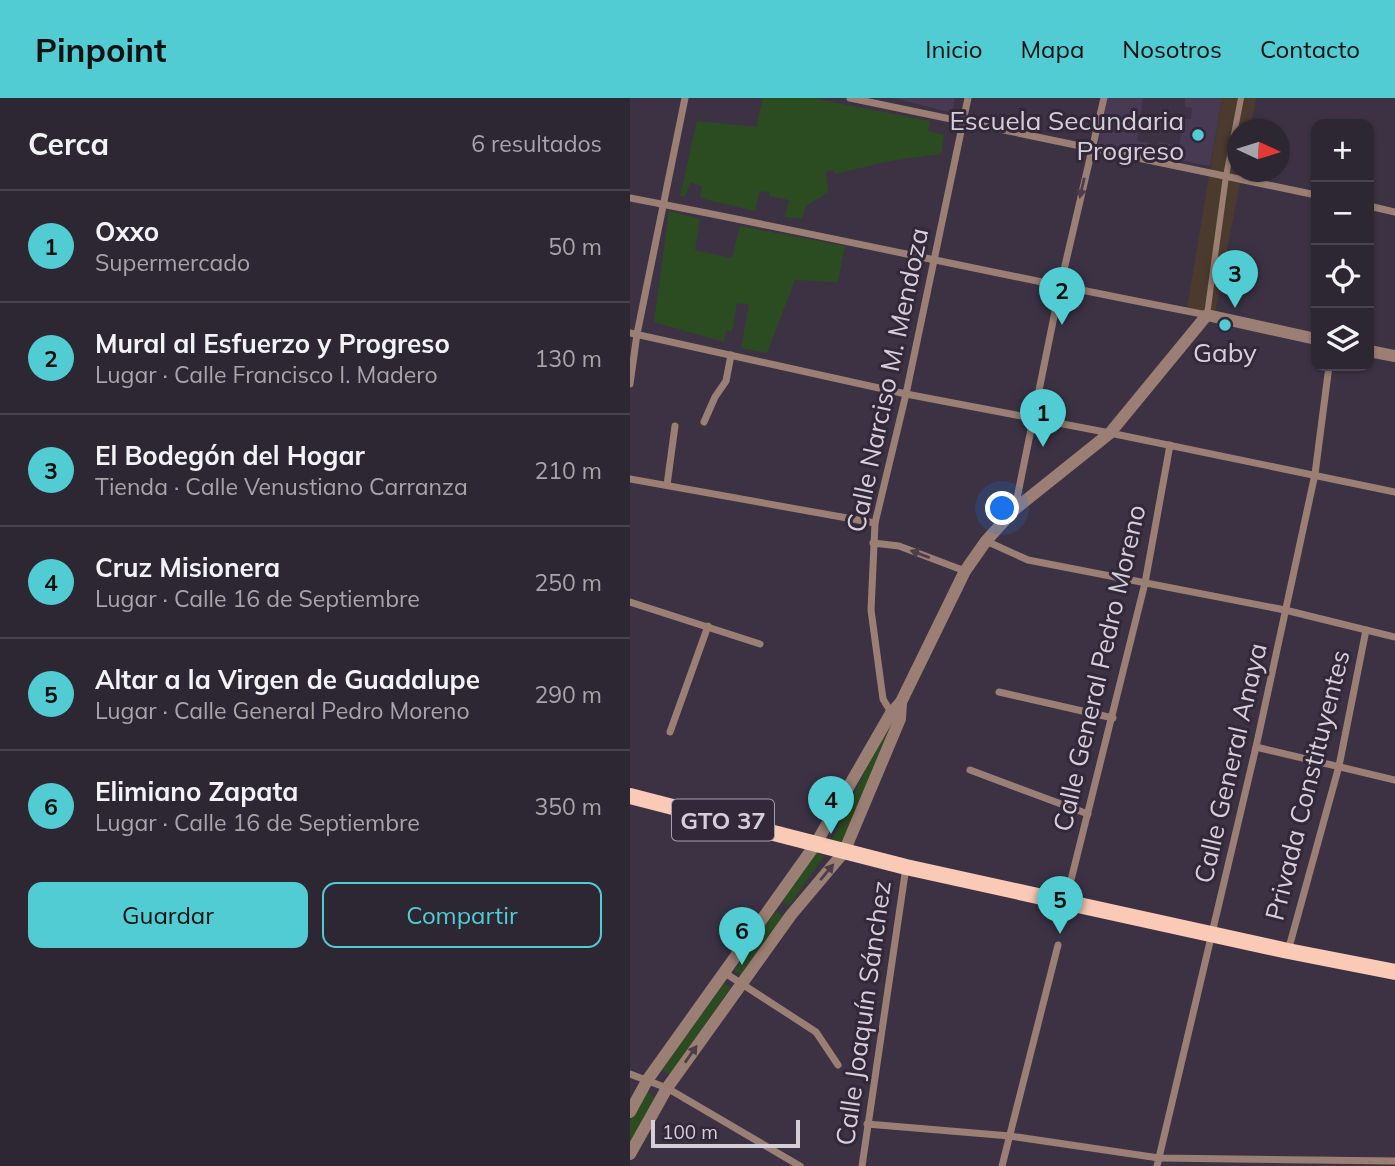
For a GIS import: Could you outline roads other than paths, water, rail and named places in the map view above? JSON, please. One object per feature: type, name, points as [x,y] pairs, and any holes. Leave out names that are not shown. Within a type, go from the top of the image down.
[{"type":"main road","name":"GTO 37","points":[[630,796],[906,867],[1395,972]]},
{"type":"street","points":[[630,384],[634,333],[685,98]]},
{"type":"street","points":[[850,98],[1311,194]]},
{"type":"street","name":"Calle Narciso M. Mendoza","points":[[895,716],[883,699],[872,610],[875,523],[906,394],[968,98]]},
{"type":"street","points":[[1014,509],[1060,287],[1104,98]]},
{"type":"street","points":[[630,1154],[667,1088],[791,915],[844,852],[901,702],[965,571],[986,541],[1014,509],[1110,433],[1207,315],[1226,176],[1241,98]]},
{"type":"street","points":[[630,198],[1311,338]]},
{"type":"street","points":[[1374,207],[1395,212]]},
{"type":"street","points":[[634,333],[906,394],[1395,492]]},
{"type":"street","points":[[1374,352],[1395,356]]},
{"type":"street","points":[[704,422],[715,397],[726,381],[732,355]]},
{"type":"street","name":"Calle General Anaya","points":[[1158,1162],[1256,747],[1315,474],[1328,371]]},
{"type":"street","points":[[667,485],[674,426]]},
{"type":"street","name":"Calle General Pedro Moreno","points":[[1066,900],[1113,718],[1144,583],[1170,445]]},
{"type":"street","points":[[630,479],[875,523]]},
{"type":"street","points":[[986,541],[1028,560],[1285,610],[1395,637]]},
{"type":"street","points":[[873,543],[899,546],[965,571]]},
{"type":"street","points":[[630,602],[760,644]]},
{"type":"street","points":[[670,732],[708,626]]},
{"type":"street","name":"Privada Constituyentes","points":[[1288,951],[1339,766],[1366,630]]},
{"type":"street","points":[[999,692],[1113,718]]},
{"type":"street","points":[[630,1112],[648,1079],[815,845],[895,716]]},
{"type":"street","points":[[1256,747],[1395,780]]},
{"type":"street","points":[[970,770],[1088,814]]},
{"type":"street","name":"Calle Joaquín Sánchez","points":[[862,1166],[906,867]]},
{"type":"street","points":[[774,903],[791,915]]},
{"type":"street","points":[[1002,1166],[1058,945]]},
{"type":"street","points":[[724,972],[816,1032],[838,1065]]},
{"type":"street","points":[[630,1074],[667,1088],[800,1166]]},
{"type":"street","points":[[867,1124],[1010,1136],[1158,1162],[1395,1161]]},
{"type":"place","name":"Escuela Secundaria Progreso","points":[[1198,135]]},
{"type":"place","name":"El Bodegón del Hogar","points":[[1235,308]]},
{"type":"place","name":"Mural al Esfuerzo y Progreso","points":[[1062,325]]},
{"type":"place","name":"Gaby","points":[[1225,325]]},
{"type":"place","name":"Oxxo","points":[[1043,447]]},
{"type":"place","name":"Cruz Misionera","points":[[831,834]]},
{"type":"place","name":"Altar a la Virgen de Guadalupe","points":[[1060,934]]},
{"type":"place","name":"Elimiano Zapata","points":[[742,965]]}]
